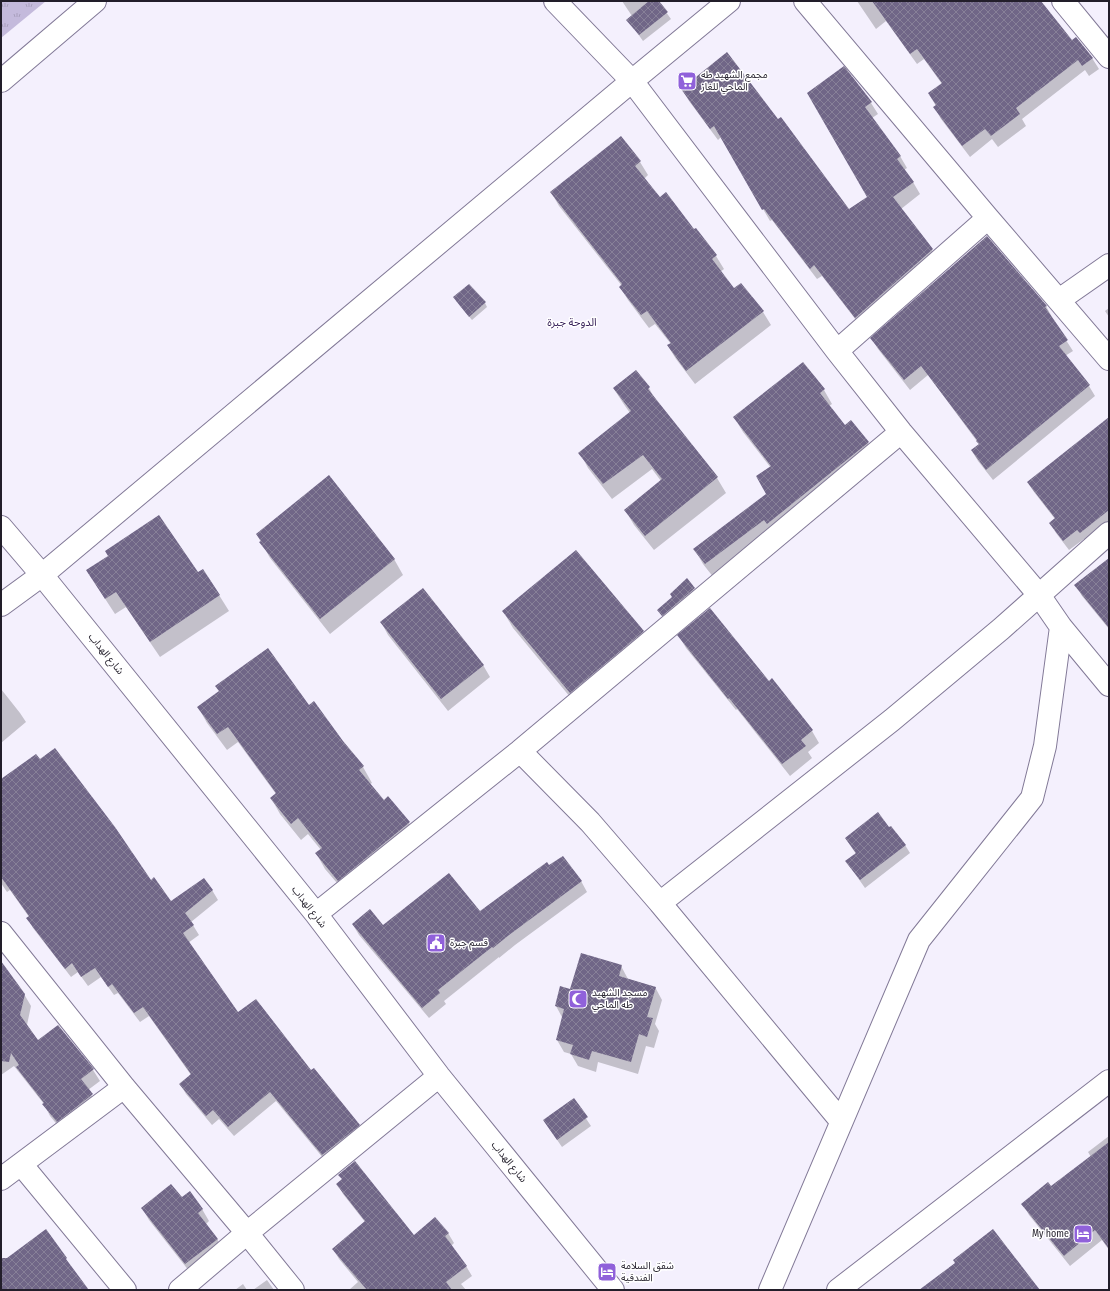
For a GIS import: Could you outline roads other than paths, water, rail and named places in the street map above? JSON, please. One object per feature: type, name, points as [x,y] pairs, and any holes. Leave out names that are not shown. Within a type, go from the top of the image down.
[{"type":"street","points":[[1,81],[95,1]]},
{"type":"street","points":[[555,1],[632,81],[836,351],[900,432],[1039,595],[1061,627],[1109,685]]},
{"type":"street","points":[[1,605],[42,575],[729,1]]},
{"type":"street","points":[[805,1],[1109,359]]},
{"type":"street","points":[[1063,1],[1109,57]]},
{"type":"street","points":[[836,351],[988,218]]},
{"type":"street","points":[[1059,300],[1109,265]]},
{"type":"street","points":[[316,914],[520,751],[900,432]]},
{"type":"street","name":"شارع الهداب","points":[[1,527],[42,575],[316,914],[440,1076],[613,1290]]},
{"type":"street","points":[[660,903],[892,720],[1001,629],[1109,533]]},
{"type":"street","points":[[770,1290],[919,940],[1032,798],[1045,746],[1061,627]]},
{"type":"street","points":[[520,751],[590,822],[660,903],[842,1121]]},
{"type":"street","points":[[1,933],[124,1086],[293,1290]]},
{"type":"street","points":[[180,1290],[247,1233],[440,1076]]},
{"type":"street","points":[[844,1288],[1109,1081]]},
{"type":"street","points":[[1,1179],[124,1086]]},
{"type":"street","points":[[20,1164],[125,1290]]},
{"type":"place","name":"مجمع الشهيد طه الماحي للغاز","points":[[687,81]]},
{"type":"place","name":"قسم جبرة","points":[[436,943]]},
{"type":"place","name":"مسجد الشهيد طه الماحي","points":[[578,999]]},
{"type":"place","name":"My home","points":[[1083,1234]]},
{"type":"place","name":"شقق السلامة الفندقية","points":[[607,1272]]},
{"type":"district","name":"الدوحة جبرة","points":[[572,322]]}]
